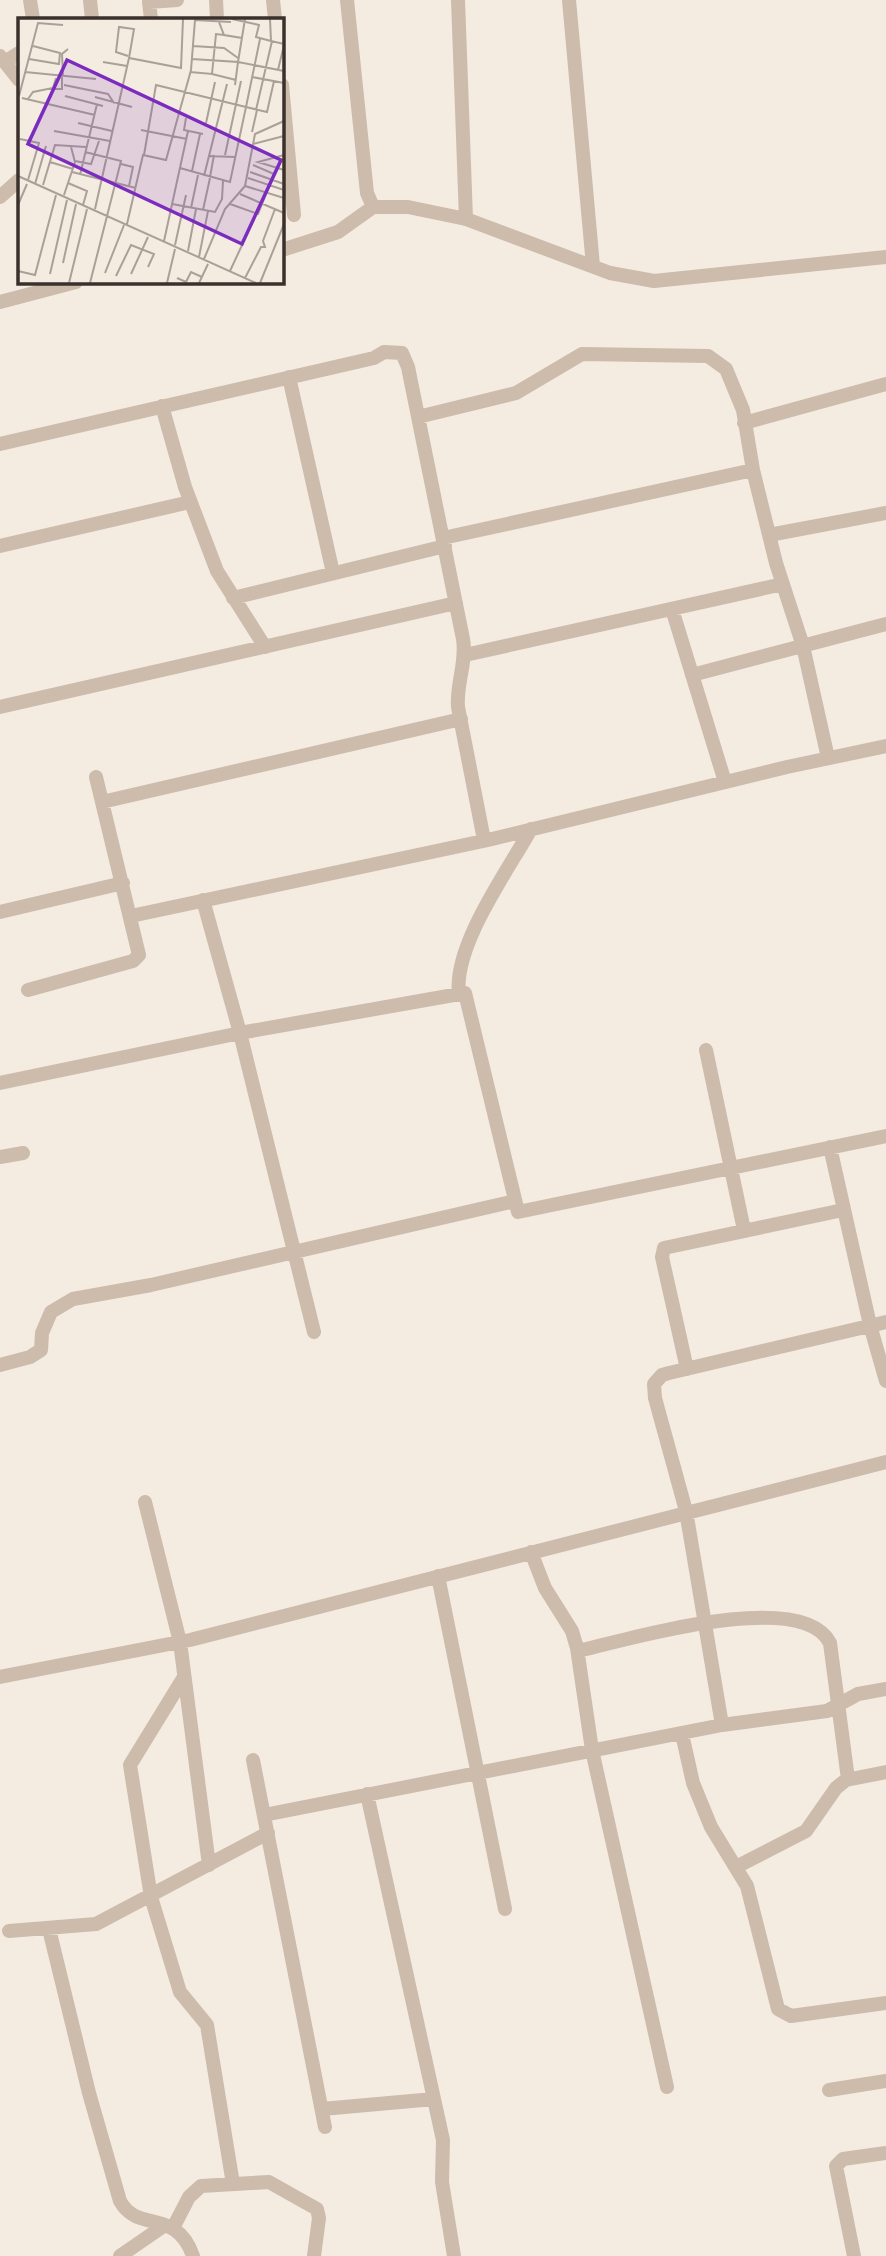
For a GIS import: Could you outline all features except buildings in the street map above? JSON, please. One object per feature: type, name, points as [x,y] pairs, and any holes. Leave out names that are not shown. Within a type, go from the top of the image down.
[{"type":"street","points":[[30,0],[33,18]]},
{"type":"street","points":[[89,0],[92,18]]},
{"type":"street","points":[[149,1],[177,0]]},
{"type":"street","points":[[216,0],[217,18]]},
{"type":"street","points":[[273,0],[275,18]]},
{"type":"street","points":[[347,0],[367,193],[373,207]]},
{"type":"street","points":[[457,0],[466,219]]},
{"type":"street","points":[[569,0],[593,266]]},
{"type":"street","points":[[2,59],[18,79]]},
{"type":"street","points":[[284,107],[294,215]]},
{"type":"street","points":[[0,197],[18,181]]},
{"type":"street","points":[[284,249],[338,232],[373,207],[408,207],[466,219],[610,273],[654,281],[886,257]]},
{"type":"street","points":[[0,302],[68,284]]},
{"type":"street","points":[[0,444],[374,358],[384,352],[398,351],[405,357],[456,603],[465,655],[457,689],[484,840]]},
{"type":"street","points":[[418,417],[516,393],[577,355],[627,354],[715,359],[726,369],[732,380],[769,535],[803,646],[828,758]]},
{"type":"street","points":[[289,377],[333,573]]},
{"type":"street","points":[[744,423],[886,384]]},
{"type":"street","points":[[162,406],[190,502],[217,571],[265,647]]},
{"type":"street","points":[[233,598],[444,542],[753,470]]},
{"type":"street","points":[[0,546],[190,502]]},
{"type":"street","points":[[769,535],[886,513]]},
{"type":"street","points":[[465,655],[783,584]]},
{"type":"street","points":[[0,707],[456,603]]},
{"type":"street","points":[[672,609],[725,782]]},
{"type":"street","points":[[692,676],[886,624]]},
{"type":"street","points":[[102,802],[461,719]]},
{"type":"street","points":[[131,916],[484,840],[886,746]]},
{"type":"street","points":[[28,990],[133,961],[139,951],[96,777]]},
{"type":"street","points":[[459,994],[457,976],[465,948],[531,829]]},
{"type":"street","points":[[0,912],[122,883]]},
{"type":"street","points":[[203,900],[240,1033],[313,1332]]},
{"type":"street","points":[[0,1083],[240,1033],[465,993],[518,1212],[886,1136]]},
{"type":"street","points":[[706,1050],[744,1230]]},
{"type":"street","points":[[830,1147],[870,1325],[886,1381]]},
{"type":"street","points":[[0,1157],[23,1153]]},
{"type":"street","points":[[0,1365],[30,1357],[41,1350],[44,1324],[51,1312],[73,1299],[151,1285],[515,1201]]},
{"type":"street","points":[[687,1369],[663,1252],[668,1245],[843,1210]]},
{"type":"street","points":[[722,1725],[686,1511],[654,1391],[662,1375],[886,1322]]},
{"type":"street","points":[[0,1677],[180,1642],[886,1462]]},
{"type":"street","points":[[145,1502],[180,1642],[209,1865]]},
{"type":"street","points":[[531,1552],[545,1588],[572,1631],[578,1651],[592,1750],[667,2087]]},
{"type":"street","points":[[438,1576],[505,1909]]},
{"type":"street","points":[[578,1651],[705,1622],[777,1616],[825,1634],[830,1643],[840,1706],[848,1779]]},
{"type":"street","points":[[184,1677],[130,1765],[151,1897],[180,1992],[206,2025],[233,2184]]},
{"type":"street","points":[[264,1815],[722,1725],[817,1713],[840,1706],[858,1694],[886,1689]]},
{"type":"street","points":[[682,1734],[696,1792],[711,1827],[747,1886],[771,1990],[781,2012],[791,2016],[886,2003]]},
{"type":"street","points":[[253,1760],[325,2127]]},
{"type":"street","points":[[736,1867],[806,1831],[836,1788],[848,1779],[886,1772]]},
{"type":"street","points":[[367,1794],[443,2140],[442,2182],[454,2256]]},
{"type":"street","points":[[9,1931],[96,1924],[268,1833]]},
{"type":"street","points":[[49,1929],[120,2201],[130,2213],[169,2227],[187,2237],[194,2256]]},
{"type":"street","points":[[830,2090],[886,2081]]},
{"type":"street","points":[[322,2109],[434,2099]]},
{"type":"street","points":[[854,2256],[836,2166],[843,2159],[886,2152]]},
{"type":"street","points":[[120,2256],[169,2227],[195,2189],[201,2186],[274,2184],[317,2208],[320,2218],[314,2256]]}]
